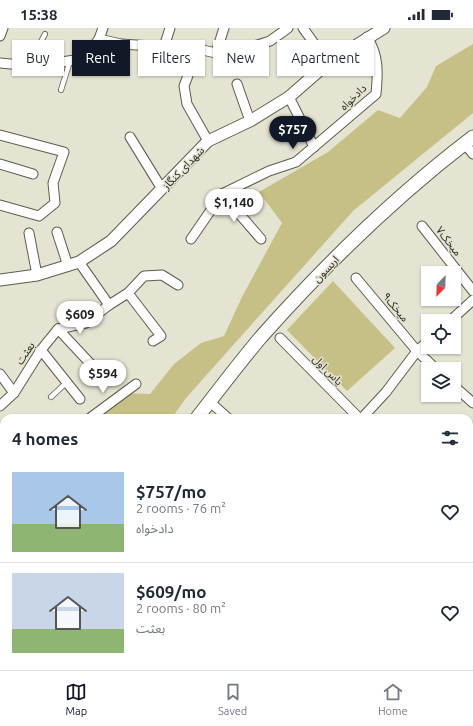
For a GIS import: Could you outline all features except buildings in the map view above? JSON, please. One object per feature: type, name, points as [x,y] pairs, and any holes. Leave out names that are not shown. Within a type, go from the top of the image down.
[{"type":"main road","name":"اریسون","points":[[200,414],[261,338],[338,257],[397,201],[469,140]]},
{"type":"street","points":[[0,36],[3,28]]},
{"type":"street","points":[[64,62],[85,58],[99,39],[103,28]]},
{"type":"street","points":[[166,40],[170,28]]},
{"type":"street","points":[[220,40],[224,28]]},
{"type":"street","points":[[269,41],[288,28]]},
{"type":"street","points":[[303,28],[312,40]]},
{"type":"street","name":"شهدای کنگاز","points":[[362,40],[384,28]]},
{"type":"street","name":"دادخواه","points":[[191,239],[222,194],[262,174],[296,162],[376,94],[377,80],[375,49],[367,37]]},
{"type":"street","points":[[99,39],[121,44],[138,45]]},
{"type":"street","points":[[0,63],[12,64]]},
{"type":"street","points":[[188,76],[184,86],[187,104],[208,142]]},
{"type":"street","name":"شهدای کنگاز","points":[[0,280],[37,275],[79,262],[111,241],[208,142],[250,121],[289,97],[313,76]]},
{"type":"street","points":[[237,84],[250,121]]},
{"type":"street","points":[[289,97],[314,147]]},
{"type":"street","points":[[0,135],[64,152],[53,183],[55,203],[39,216],[0,205]]},
{"type":"street","points":[[130,137],[162,189]]},
{"type":"street","points":[[469,140],[473,154]]},
{"type":"street","points":[[0,164],[33,174]]},
{"type":"street","points":[[222,194],[261,239]]},
{"type":"street","name":"میخک۷","points":[[422,226],[473,291]]},
{"type":"street","points":[[57,232],[68,266]]},
{"type":"street","points":[[29,233],[37,275]]},
{"type":"street","points":[[79,262],[109,305]]},
{"type":"street","points":[[58,329],[86,323],[128,292],[144,276],[162,275],[178,285]]},
{"type":"street","name":"میخک۹","points":[[356,278],[417,351],[429,362]]},
{"type":"street","points":[[128,292],[161,336],[153,341]]},
{"type":"street","points":[[458,314],[473,300]]},
{"type":"street","points":[[58,329],[101,375]]},
{"type":"street","name":"بعثت","points":[[0,406],[14,393],[41,350],[58,329]]},
{"type":"street","name":"یاس اول","points":[[280,338],[356,414]]},
{"type":"street","points":[[364,414],[386,392],[421,347]]},
{"type":"street","points":[[41,350],[80,399]]},
{"type":"street","points":[[0,374],[14,393]]},
{"type":"street","points":[[95,414],[136,384]]},
{"type":"street","points":[[461,392],[473,403]]},
{"type":"street","points":[[210,402],[224,414]]},
{"type":"lane","points":[[42,40],[45,34]]},
{"type":"lane","points":[[61,90],[70,61]]},
{"type":"lane","points":[[51,397],[67,382]]},
{"type":"shaded area","points":[[473,44],[473,113],[353,211],[186,398],[175,414],[99,414],[120,393],[150,394],[174,364],[201,343],[224,336],[242,297],[282,223],[259,192],[328,152],[378,110],[400,118],[427,87],[436,66]]},
{"type":"shaded area","points":[[333,281],[395,348],[347,391],[287,330]]}]
